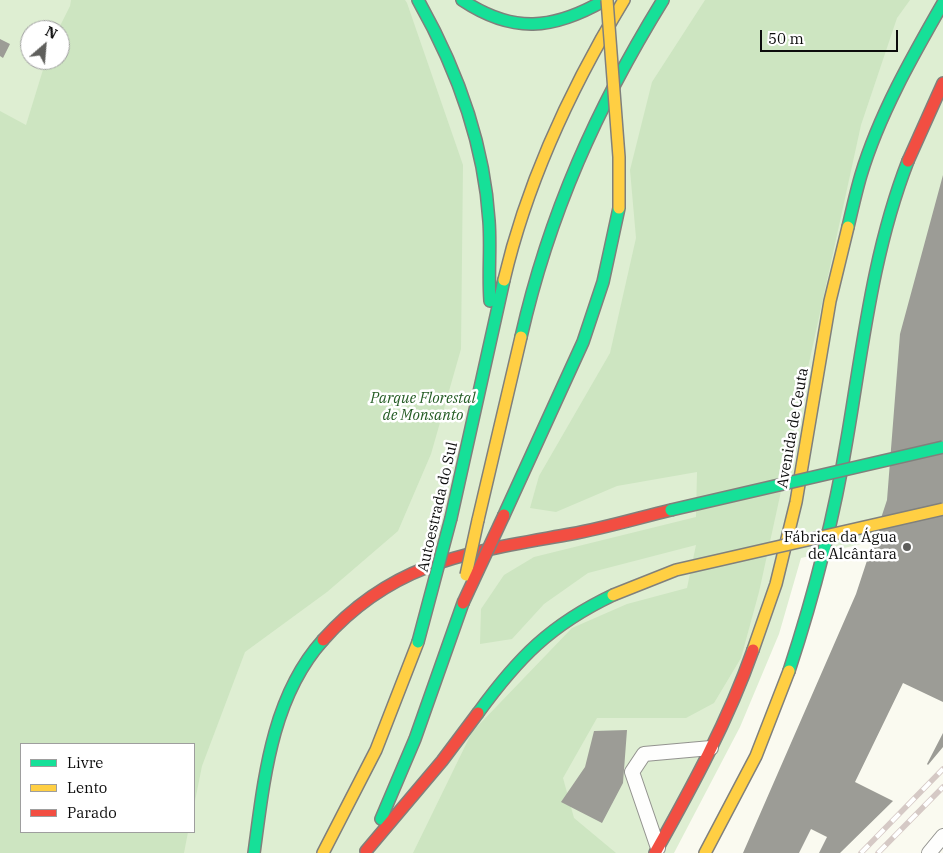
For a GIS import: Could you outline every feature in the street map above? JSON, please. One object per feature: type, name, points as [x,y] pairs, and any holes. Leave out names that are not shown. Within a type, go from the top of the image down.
[{"type":"highway","points":[[418,0],[456,69],[474,129],[489,220],[488,285],[494,334]]},
{"type":"highway","points":[[365,852],[399,781],[463,603],[563,386],[592,315],[603,283],[620,208],[619,156],[606,0],[560,21],[529,26],[498,21],[462,0]]},
{"type":"highway","name":"Autoestrada do Sul","points":[[323,853],[376,750],[418,642],[451,518],[494,334],[506,273],[524,210],[552,139],[582,73],[624,0]]},
{"type":"highway","points":[[463,603],[466,568],[542,255],[582,149],[636,44],[663,0]]},
{"type":"highway","name":"Avenida de Ceuta","points":[[659,852],[740,688],[776,584],[796,502],[830,301],[846,229],[861,174],[885,125],[913,54],[943,3]]},
{"type":"highway","points":[[705,853],[744,780],[780,697],[799,640],[836,497],[851,422],[867,314],[884,233],[914,134],[943,83]]},
{"type":"highway","points":[[254,853],[268,760],[284,706],[297,676],[312,652],[331,628],[354,607],[376,591],[436,563],[483,549],[573,534],[943,447]]},
{"type":"highway","points":[[365,852],[442,761],[502,680],[532,646],[562,620],[590,604],[676,570],[943,509]]},
{"type":"street","points":[[659,852],[632,772],[644,754],[711,748]]},
{"type":"street","points":[[929,853],[943,836]]},
{"type":"green space","name":"Parque Florestal de Monsanto","points":[[0,0],[943,0],[943,525],[801,558],[779,634],[740,727],[674,853],[0,853]]},
{"type":"green space","points":[[71,0],[405,0],[463,165],[461,349],[431,454],[398,531],[327,592],[245,652],[202,766],[195,801],[195,743],[20,743],[20,833],[188,833],[184,853],[0,853],[0,111],[26,125],[43,70],[70,70],[70,20],[63,20]]},
{"type":"green space","points":[[705,0],[910,0],[897,18],[861,125],[759,592],[741,658],[714,703],[686,718],[597,718],[563,778],[574,818],[616,853],[413,853],[472,732],[572,628],[627,604],[687,588],[696,545],[588,573],[544,604],[512,639],[480,644],[481,609],[504,575],[534,557],[696,517],[697,472],[617,486],[556,512],[530,508],[539,476],[610,353],[636,238],[630,170],[652,82]]},
{"type":"building","points":[[0,39],[10,44],[3,58],[0,56]]},
{"type":"building","name":"Fábrica da Água de Alcântara","points":[[943,175],[943,702],[903,683],[855,782],[893,801],[840,853],[819,853],[827,837],[811,829],[799,853],[743,853],[856,594],[887,500],[900,334]]},
{"type":"building","points":[[627,730],[623,783],[602,823],[561,802],[585,767],[594,731]]},
{"type":"building","points":[[943,733],[943,747],[928,765],[927,764]]},
{"type":"railway","points":[[861,853],[943,769]]},
{"type":"railway","points":[[878,853],[943,787]]},
{"type":"traffic: fast","points":[[418,0],[445,52],[475,134],[486,191],[489,221],[490,301]]},
{"type":"traffic: fast","points":[[462,0],[499,19],[533,24],[568,17],[605,0]]},
{"type":"traffic: fast","points":[[521,337],[532,292],[546,248],[578,162],[617,80],[663,0]]},
{"type":"traffic: fast","points":[[848,227],[861,175],[877,130],[908,65],[943,3]]},
{"type":"traffic: fast","points":[[789,671],[807,614],[830,527],[842,469],[870,298],[886,229],[908,161]]},
{"type":"traffic: fast","points":[[504,515],[583,342],[603,282],[619,208]]},
{"type":"traffic: fast","points":[[451,518],[504,280]]},
{"type":"traffic: fast","points":[[671,510],[943,447]]},
{"type":"traffic: fast","points":[[418,642],[451,518]]},
{"type":"traffic: fast","points":[[478,713],[522,659],[553,631],[571,618],[613,595]]},
{"type":"traffic: fast","points":[[381,819],[415,739],[463,603]]},
{"type":"traffic: fast","points":[[254,853],[267,769],[281,714],[292,687],[306,663],[323,640]]},
{"type":"traffic: slow","points":[[607,0],[619,157],[619,208]]},
{"type":"traffic: slow","points":[[504,280],[525,207],[538,171],[569,101],[624,0]]},
{"type":"traffic: slow","points":[[753,650],[776,584],[796,502],[830,301],[848,227]]},
{"type":"traffic: slow","points":[[478,520],[521,337]]},
{"type":"traffic: slow","points":[[613,595],[676,570],[943,509]]},
{"type":"traffic: slow","points":[[466,575],[478,520]]},
{"type":"traffic: slow","points":[[323,853],[376,750],[418,642]]},
{"type":"traffic: slow","points":[[705,853],[756,756],[789,671]]},
{"type":"traffic: jam","points":[[908,161],[943,83]]},
{"type":"traffic: jam","points":[[323,640],[350,613],[378,592],[407,576],[437,564],[468,554],[596,529],[671,510]]},
{"type":"traffic: jam","points":[[463,603],[504,515]]},
{"type":"traffic: jam","points":[[655,853],[721,728],[753,650]]},
{"type":"traffic: jam","points":[[366,851],[442,761],[478,713]]},
{"type":"place","name":"Fábrica da Água de Alcântara","points":[[907,547]]}]
